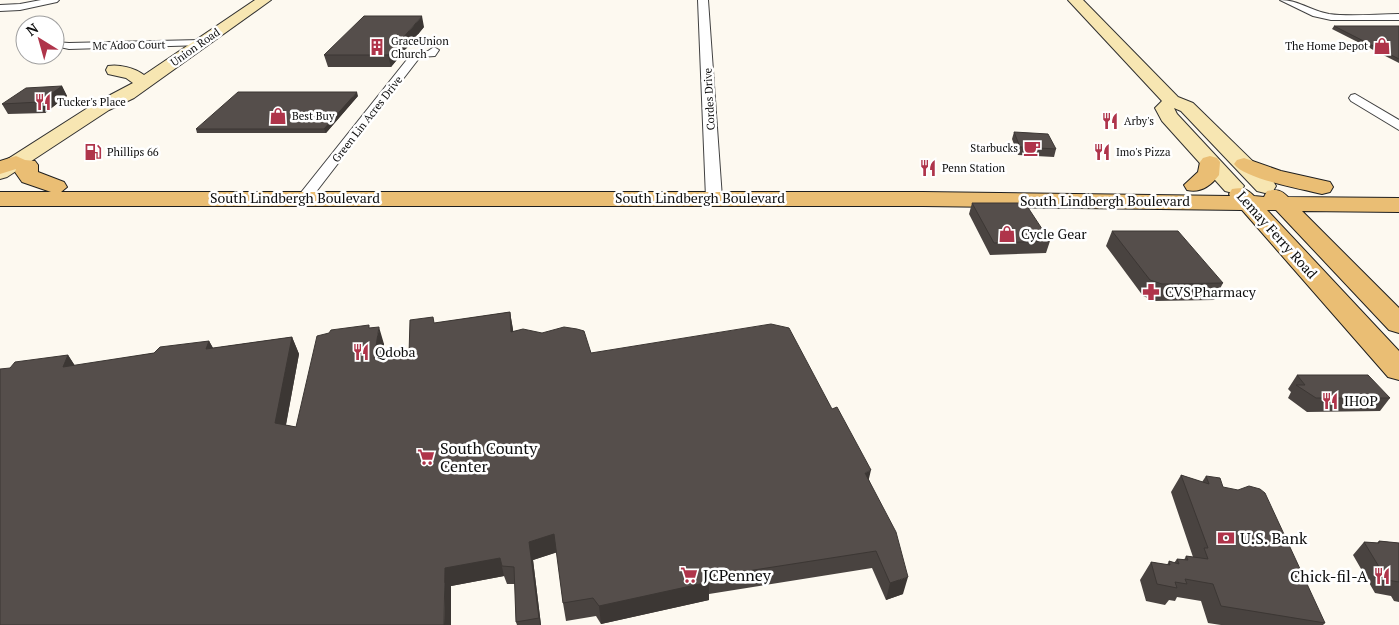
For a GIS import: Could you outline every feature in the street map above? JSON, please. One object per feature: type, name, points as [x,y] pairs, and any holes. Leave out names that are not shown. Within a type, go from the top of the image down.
[{"type":"main road","name":"Union Road","points":[[0,184],[11,167],[103,106],[128,94],[264,0]]},
{"type":"main road","name":"Lemay Ferry Road","points":[[1075,0],[1172,101],[1188,107],[1399,324]]},
{"type":"main road","points":[[114,70],[132,74],[143,83]]},
{"type":"main road","name":"Lemay Ferry Road","points":[[1172,101],[1164,108],[1210,162],[1399,370]]},
{"type":"main road","points":[[1210,162],[1208,174],[1189,193],[1221,211],[1275,233]]},
{"type":"main road","points":[[1244,164],[1323,195],[1312,211],[1307,229]]},
{"type":"main road","points":[[11,167],[26,172],[30,177],[56,187]]},
{"type":"main road","name":"South Lindbergh Boulevard","points":[[1240,194],[1265,186],[1399,205]]},
{"type":"main road","name":"South Lindbergh Boulevard","points":[[0,187],[308,193]]},
{"type":"main road","name":"South Lindbergh Boulevard","points":[[0,199],[308,193],[1189,193],[1240,194],[1282,202],[1323,195],[1399,189]]},
{"type":"street","points":[[0,8],[20,7],[54,0]]},
{"type":"street","name":"Cordes Drive","points":[[703,0],[714,192]]},
{"type":"street","points":[[1285,0],[1316,14],[1331,17],[1399,17]]},
{"type":"street","name":"Mc Adoo Court","points":[[65,45],[200,44]]},
{"type":"street","name":"Green Lin Acres Drive","points":[[308,193],[417,54],[431,54],[434,50]]},
{"type":"street","points":[[1355,98],[1399,126]]},
{"type":"building","points":[[364,16],[422,16],[388,55],[324,55]]},
{"type":"building","name":"The Home Depot","points":[[1334,26],[1399,26],[1399,59]]},
{"type":"building","points":[[62,86],[40,102],[2,104],[26,88]]},
{"type":"building","name":"Best Buy","points":[[238,92],[357,92],[324,129],[196,129]]},
{"type":"building","points":[[1014,132],[1048,134],[1056,149],[1020,147]]},
{"type":"building","points":[[972,203],[1025,203],[1050,241],[994,243]]},
{"type":"building","points":[[1112,231],[1178,231],[1223,283],[1162,284],[1150,280]]},
{"type":"building","name":"South County Center","points":[[510,312],[511,332],[523,329],[542,333],[564,327],[577,329],[584,331],[591,353],[771,324],[789,328],[832,409],[837,407],[871,470],[865,473],[896,532],[908,577],[890,583],[876,551],[709,577],[709,582],[599,606],[593,598],[563,603],[554,534],[529,542],[539,618],[516,622],[514,567],[502,566],[500,558],[445,568],[444,625],[0,625],[0,369],[10,368],[15,362],[68,355],[63,367],[154,353],[160,347],[209,341],[206,349],[292,337],[275,423],[296,427],[317,336],[329,333],[331,330],[369,325],[369,328],[379,327],[374,359],[409,354],[410,320],[433,317],[434,323]]},
{"type":"building","points":[[1297,375],[1368,375],[1390,398],[1316,398],[1296,385],[1305,385]]},
{"type":"building","name":"U.S. Bank","points":[[1181,475],[1209,484],[1206,476],[1220,478],[1223,487],[1238,490],[1249,486],[1260,489],[1265,493],[1325,623],[1221,606],[1213,584],[1185,579],[1187,584],[1175,582],[1177,588],[1157,584],[1151,562],[1170,565],[1169,561],[1179,564],[1177,559],[1188,560],[1186,556],[1208,559],[1204,548],[1208,548]]},
{"type":"building","points":[[1379,541],[1399,543],[1399,582],[1387,580],[1364,542],[1379,543]]},
{"type":"place","name":"The Home Depot","points":[[1382,46]]},
{"type":"place","name":"GraceUnion Church","points":[[377,47]]},
{"type":"place","name":"Tucker's Place","points":[[43,102]]},
{"type":"place","name":"Best Buy","points":[[278,116]]},
{"type":"place","name":"Arby's","points":[[1110,121]]},
{"type":"place","name":"Starbucks","points":[[1032,148]]},
{"type":"place","name":"Phillips 66","points":[[93,152]]},
{"type":"place","name":"Imo's Pizza","points":[[1102,152]]},
{"type":"place","name":"Penn Station","points":[[928,168]]},
{"type":"place","name":"Cycle Gear","points":[[1007,234]]},
{"type":"place","name":"CVS Pharmacy","points":[[1151,292]]},
{"type":"place","name":"Qdoba","points":[[361,352]]},
{"type":"place","name":"IHOP","points":[[1330,401]]},
{"type":"place","name":"South County Center","points":[[426,457]]},
{"type":"place","name":"U.S. Bank","points":[[1226,538]]},
{"type":"place","name":"JCPenney","points":[[689,575]]},
{"type":"place","name":"Chick-fil-A","points":[[1382,576]]}]
